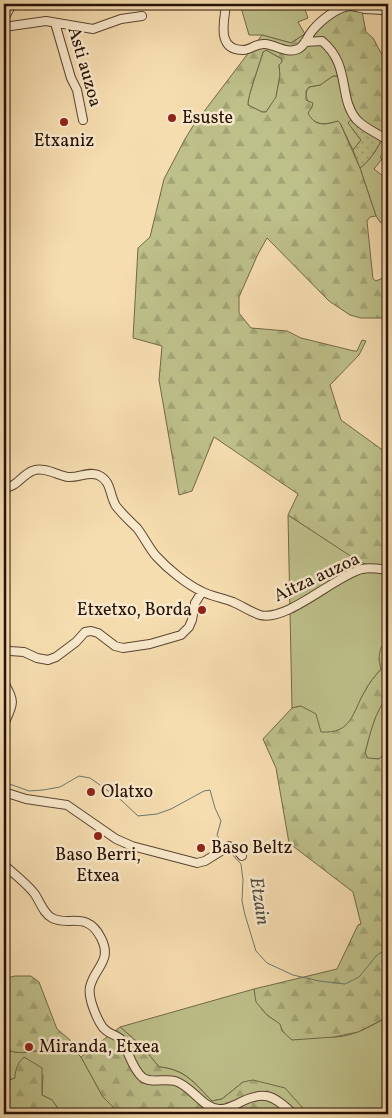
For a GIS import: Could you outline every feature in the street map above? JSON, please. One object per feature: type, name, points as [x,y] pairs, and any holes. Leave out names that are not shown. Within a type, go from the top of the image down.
[{"type":"street","points":[[4,18],[12,4]]},
{"type":"street","points":[[226,4],[222,28],[224,36],[227,42],[240,50],[246,50],[258,43],[296,51],[302,47],[315,28],[339,10],[350,6],[388,11]]},
{"type":"street","name":"Asti auzoa","points":[[4,27],[46,21],[93,29],[121,19],[142,16]]},
{"type":"street","name":"Asti auzoa","points":[[55,23],[71,78],[77,90],[83,120]]},
{"type":"street","points":[[305,42],[322,41],[330,48],[336,56],[343,75],[349,106],[356,118],[388,141]]},
{"type":"street","name":"Aitza auzoa","points":[[4,487],[8,488],[14,485],[27,473],[36,469],[72,477],[89,473],[96,474],[109,485],[116,505],[137,529],[155,555],[169,568],[202,592],[262,615],[271,616],[303,602],[338,580],[362,569],[388,570]]},
{"type":"street","points":[[4,648],[48,660],[56,657],[76,642],[85,632],[91,631],[114,646],[123,648],[150,644],[182,635],[189,627],[195,603],[202,592]]},
{"type":"street","points":[[4,683],[10,694],[12,706],[4,724]]},
{"type":"street","points":[[4,792],[26,799],[67,805],[116,839],[132,846],[186,861],[197,863],[205,861],[226,848],[237,850],[242,856]]},
{"type":"street","points":[[4,865],[33,892],[47,914],[52,918],[85,922],[98,932],[104,947],[105,957],[102,966],[92,980],[90,994],[99,1022],[104,1029],[124,1042],[138,1074],[144,1079],[176,1081],[210,1106],[221,1110],[251,1096],[262,1095],[279,1100],[293,1114]]},
{"type":"green space","points":[[240,4],[303,4],[308,18],[298,22],[305,34],[291,43],[262,35],[249,35]]},
{"type":"green space","points":[[349,5],[362,11],[366,32],[373,38],[381,53],[388,54],[388,144],[369,133],[357,121],[349,108],[338,76],[333,76],[320,85],[309,87],[306,91],[306,100],[313,103],[308,113],[314,121],[321,124],[338,121],[340,123],[360,168],[376,216],[370,217],[367,221],[373,279],[376,281],[388,276],[388,318],[361,318],[350,315],[329,301],[267,238],[239,297],[239,313],[251,328],[287,331],[301,338],[354,351],[357,351],[362,340],[366,341],[359,355],[330,385],[341,420],[388,454],[388,569],[367,565],[352,557],[288,515],[298,494],[214,437],[192,491],[179,495],[159,380],[162,346],[133,338],[138,248],[150,237],[164,179],[185,139],[262,35],[291,43]],"holes":[[[266,50],[282,59],[279,65],[280,75],[276,97],[266,112],[248,105],[263,52]]]},
{"type":"green space","points":[[266,50],[282,59],[282,62],[279,65],[280,75],[276,98],[266,112],[262,112],[248,105],[248,101],[263,52]]},
{"type":"green space","points":[[333,76],[338,76],[353,117],[353,130],[361,140],[353,150],[338,121],[329,123],[317,122],[307,113],[312,107],[306,95],[309,87],[320,85]]},
{"type":"green space","points":[[353,117],[381,141],[372,156],[360,168],[353,150],[361,140],[348,123]]},
{"type":"green space","points":[[381,141],[388,144],[388,155],[384,152],[380,157],[382,159],[374,169],[388,180],[388,221],[382,223],[376,216],[360,168],[372,156]]},
{"type":"green space","points":[[288,515],[367,565],[388,569],[388,647],[383,646],[379,659],[381,669],[367,688],[350,721],[340,730],[332,732],[321,733],[301,706],[292,708]]},
{"type":"green space","points":[[382,646],[388,647],[388,696],[376,716],[365,753],[368,758],[379,759],[388,750],[388,1004],[386,1005],[382,1020],[358,1032],[334,1037],[292,1040],[282,1031],[280,1024],[267,1015],[256,1002],[254,989],[337,969],[358,925],[361,924],[353,892],[289,843],[276,768],[263,739],[292,708],[301,706],[316,714],[321,732],[339,730],[345,726],[354,714],[368,685],[381,669],[379,657]]},
{"type":"green space","points":[[388,696],[388,750],[379,759],[368,759],[365,753],[373,723],[379,709]]},
{"type":"green space","points":[[31,976],[39,982],[57,1029],[70,1040],[71,1047],[69,1050],[60,1045],[24,1052],[10,1051],[4,1048],[4,977]]},
{"type":"green space","points":[[254,989],[261,1008],[274,1020],[291,1027],[331,1037],[353,1034],[382,1020],[386,1005],[388,1004],[388,1114],[303,1114],[302,1107],[243,1082],[222,1099],[212,1101],[183,1074],[168,1068],[159,1067],[142,1046],[120,1027]]},
{"type":"green space","points":[[120,1027],[142,1046],[159,1067],[168,1068],[183,1074],[195,1083],[212,1101],[222,1099],[243,1082],[253,1080],[285,1088],[302,1107],[303,1114],[120,1114],[103,1097],[81,1057]]},
{"type":"green space","points":[[60,1045],[69,1050],[71,1047],[81,1057],[103,1097],[120,1114],[62,1114],[52,1100],[42,1095],[43,1075],[15,1078],[4,1082],[4,1048],[10,1051],[24,1052]]},
{"type":"green space","points":[[24,1057],[42,1068],[42,1095],[52,1100],[62,1114],[4,1114],[4,1082],[15,1078],[17,1066]]},
{"type":"waterway","name":"Etzain","points":[[4,782],[29,791],[60,787],[79,776],[90,778],[121,800],[138,816],[157,814],[171,809],[204,791],[210,790],[221,821],[217,835],[223,845]]},
{"type":"waterway","name":"Etzain","points":[[229,851],[241,864],[243,880],[242,901],[245,915],[256,951],[267,963],[293,975],[345,984],[359,977],[377,955],[388,948]]},
{"type":"place","name":"Esuste","points":[[172,118]]},
{"type":"place","name":"Etxaniz","points":[[64,122]]},
{"type":"place","name":"Etxetxo, Borda","points":[[202,610]]},
{"type":"place","name":"Olatxo","points":[[91,792]]},
{"type":"place","name":"Baso Berri, Etxea","points":[[98,836]]},
{"type":"place","name":"Baso Beltz","points":[[201,848]]},
{"type":"place","name":"Miranda, Etxea","points":[[29,1047]]}]
